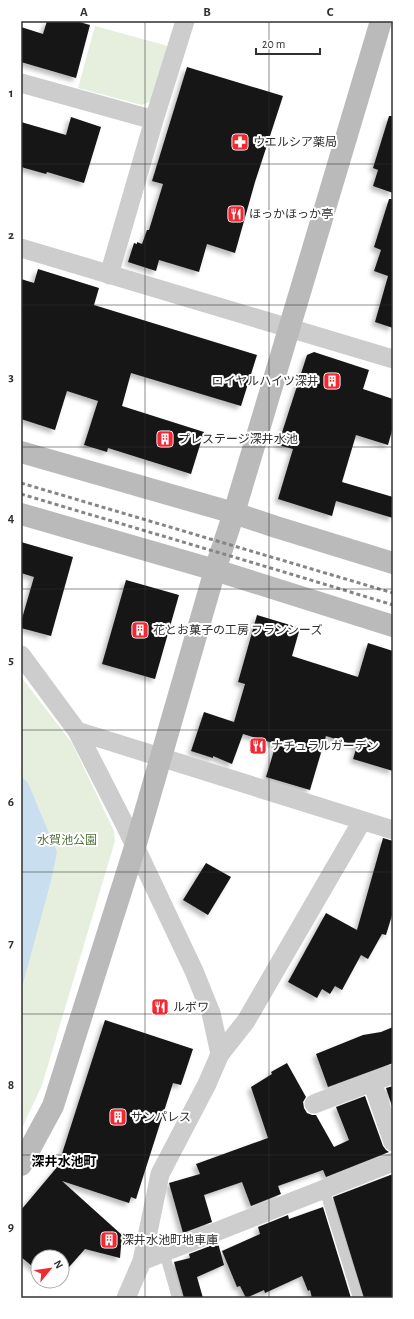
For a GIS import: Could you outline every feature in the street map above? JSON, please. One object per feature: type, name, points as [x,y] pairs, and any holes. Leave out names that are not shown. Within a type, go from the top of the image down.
[{"type":"street","points":[[109,275],[154,120],[185,21]]},
{"type":"street","points":[[21,1166],[53,1106],[135,848],[215,570],[234,513],[290,328],[381,21]]},
{"type":"street","points":[[21,83],[154,120]]},
{"type":"street","points":[[21,248],[393,359]]},
{"type":"street","points":[[21,452],[234,513],[283,530],[393,563]]},
{"type":"street","points":[[21,514],[215,570],[393,626]]},
{"type":"street","points":[[21,655],[77,731],[125,825],[194,971],[211,1013],[220,1054]]},
{"type":"street","points":[[77,731],[393,830]]},
{"type":"street","points":[[126,1298],[142,1261],[160,1174],[208,1084],[220,1054],[246,1021],[362,821]]},
{"type":"street","points":[[314,1104],[393,1074]]},
{"type":"street","points":[[372,1082],[393,1142]]},
{"type":"street","points":[[142,1261],[393,1162]]},
{"type":"lane","points":[[324,1190],[358,1298]]},
{"type":"lane","points":[[164,1252],[177,1298]]},
{"type":"green space","points":[[95,26],[168,46],[151,101],[142,105],[78,88]]},
{"type":"green space","name":"水賀池公園","points":[[21,677],[72,743],[114,831],[115,841],[42,1085],[21,1130]]},
{"type":"water","points":[[21,776],[28,783],[57,852],[51,881],[21,991]]},
{"type":"building","points":[[47,21],[76,21],[90,25],[76,78],[21,62],[21,27],[43,34]]},
{"type":"building","points":[[187,67],[283,96],[255,182],[235,253],[207,244],[199,272],[159,260],[156,271],[128,262],[134,243],[137,244],[137,242],[142,244],[147,230],[149,230],[163,184],[152,181]]},
{"type":"building","points":[[389,116],[393,116],[393,193],[373,186],[378,170],[373,168]]},
{"type":"building","points":[[71,117],[101,127],[84,183],[47,172],[46,174],[21,167],[21,122],[66,135]]},
{"type":"building","points":[[389,199],[393,199],[393,328],[375,322],[388,276],[374,271],[381,250],[374,247]]},
{"type":"building","points":[[38,269],[99,288],[94,305],[257,355],[241,406],[131,373],[122,406],[204,432],[191,474],[108,448],[107,452],[84,445],[98,401],[67,391],[55,430],[21,419],[21,279],[34,283]]},
{"type":"building","points":[[314,352],[369,370],[363,389],[393,399],[393,427],[388,445],[356,435],[342,482],[393,497],[393,518],[336,501],[332,516],[278,499],[293,449],[278,445],[307,355]]},
{"type":"building","points":[[21,542],[73,557],[51,636],[21,628],[21,622],[34,577],[21,573]]},
{"type":"building","name":"花とお菓子の工房 フランシーズ","points":[[126,580],[179,595],[155,679],[102,664]]},
{"type":"building","points":[[257,615],[300,628],[292,656],[358,677],[368,643],[393,651],[393,771],[353,759],[357,746],[326,736],[310,790],[266,777],[276,744],[243,734],[232,764],[213,756],[213,758],[191,751],[204,712],[234,722],[245,684],[238,682]]},
{"type":"building","points":[[383,838],[393,841],[393,912],[386,935],[382,934],[368,959],[361,955],[342,990],[335,986],[330,994],[322,989],[317,998],[288,982],[326,913],[357,930]]},
{"type":"building","points":[[206,863],[231,877],[208,915],[183,900]]},
{"type":"building","name":"サンパレス","points":[[105,1020],[193,1049],[181,1085],[173,1083],[136,1199],[131,1197],[129,1203],[62,1181],[122,1235],[120,1258],[85,1249],[70,1266],[70,1249],[30,1249],[30,1264],[21,1257],[21,1210],[58,1166]]},
{"type":"building","points":[[393,1027],[393,1063],[328,1087],[316,1054],[363,1035],[381,1032]]},
{"type":"building","points":[[287,1063],[306,1097],[303,1102],[304,1108],[307,1113],[316,1115],[334,1147],[349,1140],[336,1107],[365,1096],[383,1146],[389,1152],[326,1177],[323,1170],[278,1186],[281,1194],[251,1206],[242,1182],[204,1195],[212,1222],[183,1233],[169,1183],[200,1174],[196,1164],[268,1138],[251,1087],[272,1074],[271,1072]]},
{"type":"building","points":[[393,1086],[393,1109],[386,1088]]},
{"type":"building","points":[[393,1174],[393,1298],[364,1298],[333,1197]]},
{"type":"building","points":[[323,1207],[351,1298],[312,1298],[310,1290],[308,1291],[302,1276],[265,1293],[264,1290],[246,1298],[240,1286],[237,1287],[222,1251],[260,1234],[258,1227],[288,1215],[289,1219]]},
{"type":"building","points":[[218,1243],[224,1265],[197,1277],[203,1298],[184,1298],[174,1262],[190,1258],[189,1254]]},
{"type":"railway","points":[[21,483],[393,593]]},
{"type":"railway","points":[[21,494],[393,605]]},
{"type":"place","name":"ウエルシア薬局","points":[[240,142]]},
{"type":"place","name":"ほっかほっか亭","points":[[236,214]]},
{"type":"place","name":"ロイヤルハイツ深井","points":[[332,381]]},
{"type":"place","name":"プレステージ深井水池","points":[[165,439]]},
{"type":"place","name":"花とお菓子の工房 フランシーズ","points":[[140,630]]},
{"type":"place","name":"ナチュラルガーデン","points":[[258,746]]},
{"type":"place","name":"ルボワ","points":[[160,1007]]},
{"type":"place","name":"サンパレス","points":[[118,1117]]},
{"type":"place","name":"深井水池町地車庫","points":[[109,1240]]},
{"type":"district","name":"深井水池町","points":[[64,1161]]}]
